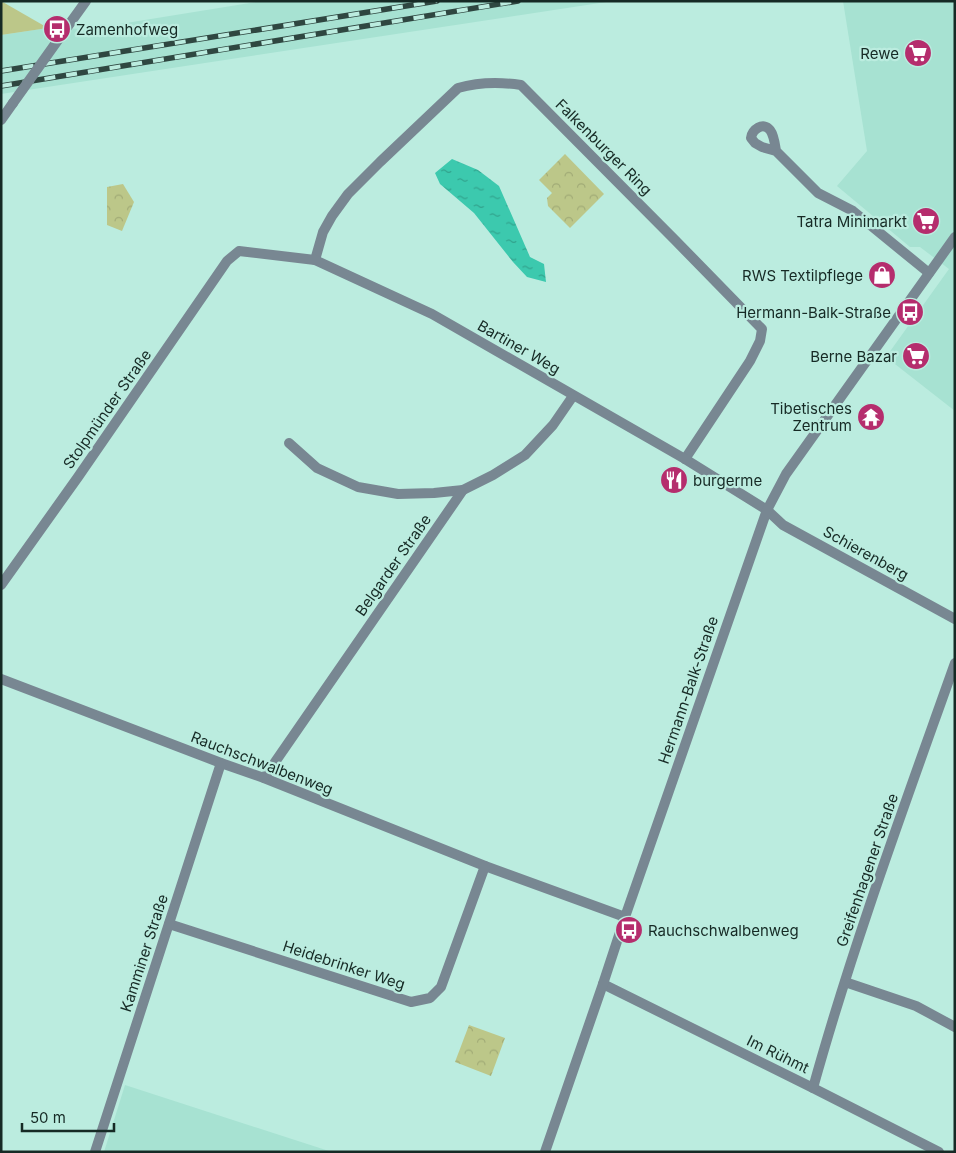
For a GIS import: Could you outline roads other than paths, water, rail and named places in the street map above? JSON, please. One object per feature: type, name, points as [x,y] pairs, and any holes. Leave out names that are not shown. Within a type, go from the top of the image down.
[{"type":"street","points":[[1,120],[86,1]]},
{"type":"street","name":"Falkenburger Ring","points":[[315,260],[323,232],[344,199],[458,88],[472,84],[504,82],[521,85],[762,329],[760,342],[750,361],[685,459]]},
{"type":"street","points":[[776,151],[818,193],[853,211],[929,273]]},
{"type":"street","name":"Hermann-Balk-Straße","points":[[545,1152],[767,510],[786,474],[955,237]]},
{"type":"street","name":"Bartiner Weg","points":[[239,251],[315,260],[432,314],[685,459],[767,510]]},
{"type":"street","name":"Stolpmünder Straße","points":[[1,585],[228,261],[239,251]]},
{"type":"street","name":"Belgarder Straße","points":[[264,778],[463,490],[493,475],[525,455],[553,425],[573,396]]},
{"type":"street","points":[[290,443],[317,468],[358,487],[398,494],[463,490]]},
{"type":"street","name":"Schierenberg","points":[[767,510],[783,525],[955,619]]},
{"type":"street","name":"Greifenhagener Straße","points":[[814,1088],[829,1030],[955,663]]},
{"type":"street","name":"Rauchschwalbenweg","points":[[1,679],[264,778],[485,866],[625,917]]},
{"type":"street","name":"Kamminer Straße","points":[[95,1152],[221,763]]},
{"type":"street","name":"Heidebrinker Weg","points":[[169,924],[410,1002],[430,998],[441,987],[485,866]]},
{"type":"street","points":[[845,982],[916,1006],[955,1026]]},
{"type":"street","name":"Im Rühmt","points":[[604,984],[939,1152]]},
{"type":"water","points":[[452,159],[478,170],[499,186],[530,257],[544,264],[546,282],[527,277],[474,213],[440,184],[435,173]]},
{"type":"railway","points":[[1,71],[437,1]]},
{"type":"railway","points":[[1,86],[518,1]]},
{"type":"place","name":"Zamenhofweg","points":[[57,29]]},
{"type":"place","name":"Rewe","points":[[918,53]]},
{"type":"place","name":"Tatra Minimarkt","points":[[926,221]]},
{"type":"place","name":"RWS Textilpflege","points":[[882,275]]},
{"type":"place","name":"Hermann-Balk-Straße","points":[[910,312]]},
{"type":"place","name":"Berne Bazar","points":[[916,356]]},
{"type":"place","name":"Tibetisches Zentrum","points":[[871,417]]},
{"type":"place","name":"burgerme","points":[[674,480]]},
{"type":"place","name":"Rauchschwalbenweg","points":[[629,930]]}]
